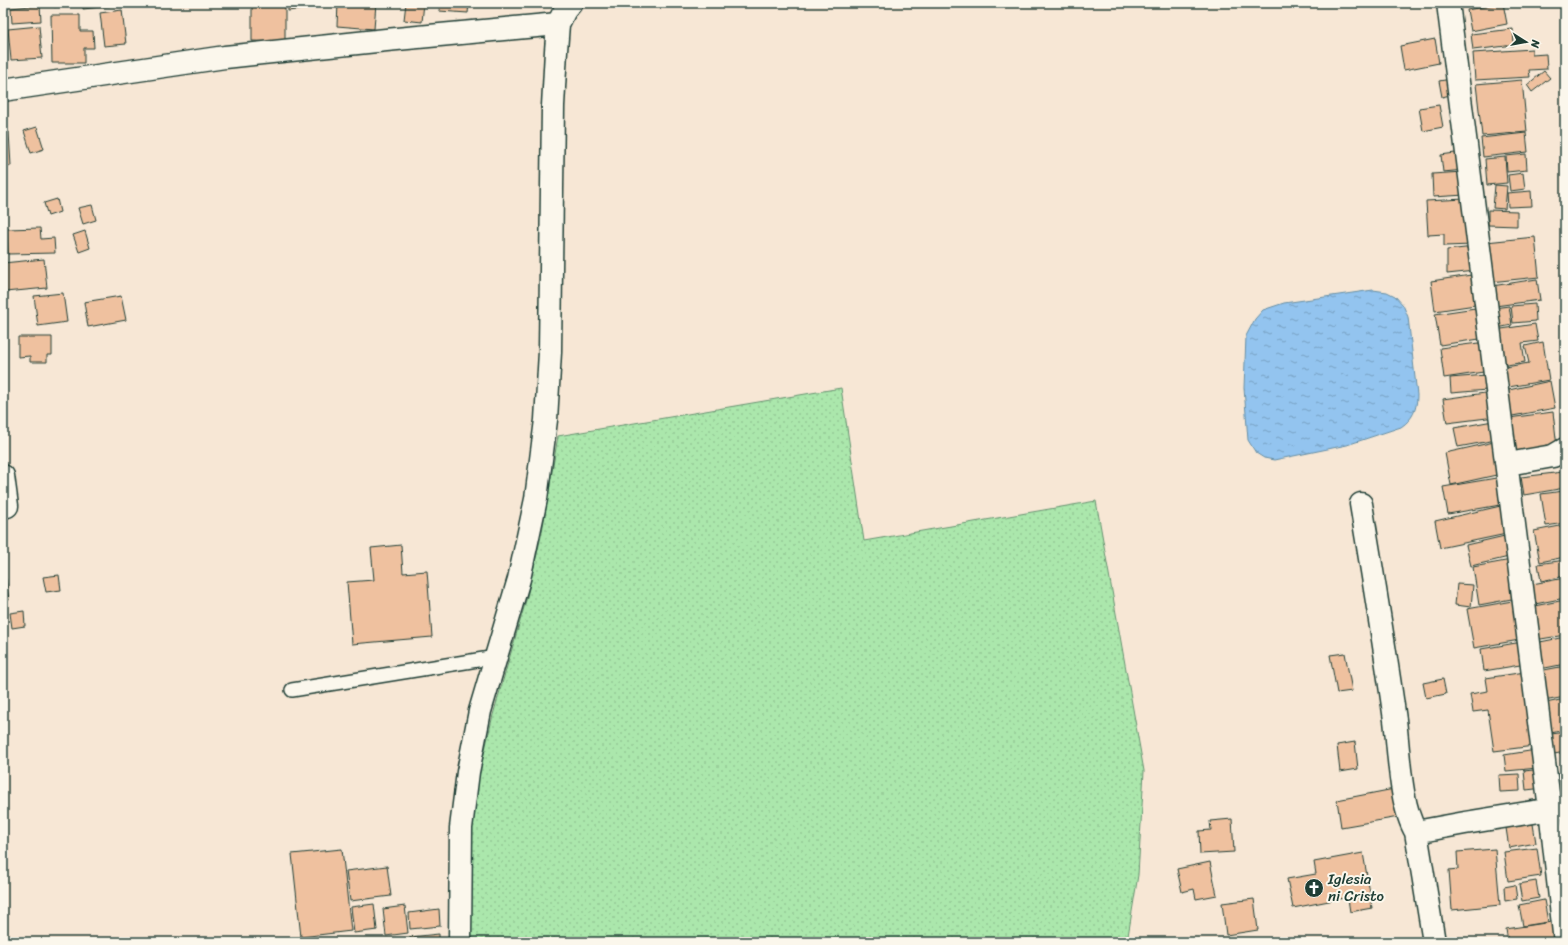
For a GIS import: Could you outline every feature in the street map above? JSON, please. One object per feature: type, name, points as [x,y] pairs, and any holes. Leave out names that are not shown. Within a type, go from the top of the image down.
[{"type":"street","points":[[460,942],[461,828],[468,772],[480,711],[519,579],[532,521],[546,420],[550,352],[553,106],[558,24],[565,10],[571,3]]},
{"type":"street","points":[[1448,3],[1508,464],[1558,808],[1565,942]]},
{"type":"street","points":[[3,90],[225,58],[386,40],[558,24]]},
{"type":"street","points":[[1508,464],[1553,456],[1565,449]]},
{"type":"street","points":[[3,476],[7,506]]},
{"type":"street","points":[[1361,504],[1381,626],[1404,793],[1410,823],[1416,832],[1434,942]]},
{"type":"street","points":[[1416,832],[1558,808]]},
{"type":"lane","points":[[292,690],[496,657]]},
{"type":"green space","points":[[841,388],[864,541],[1096,501],[1144,771],[1138,875],[1127,942],[471,942],[469,886],[473,802],[493,715],[527,597],[542,532],[558,436]]},
{"type":"water","points":[[1373,290],[1387,292],[1395,296],[1403,305],[1408,317],[1417,395],[1414,413],[1409,421],[1401,427],[1347,445],[1274,460],[1264,458],[1256,453],[1248,440],[1244,388],[1246,336],[1255,319],[1263,310],[1284,303]]},
{"type":"building","points":[[54,3],[79,3],[79,5],[54,7]]},
{"type":"building","points":[[83,3],[109,3],[110,6],[83,9]]},
{"type":"building","points":[[252,3],[285,3],[285,42],[252,41]]},
{"type":"building","points":[[288,3],[303,3],[304,9],[288,11]]},
{"type":"building","points":[[338,3],[376,3],[374,29],[337,26]]},
{"type":"building","points":[[406,3],[424,3],[422,22],[404,20]]},
{"type":"building","points":[[440,3],[469,3],[468,13],[439,11]]},
{"type":"building","points":[[1503,3],[1507,24],[1471,31],[1467,10]]},
{"type":"building","points":[[40,5],[41,21],[12,23],[11,8]]},
{"type":"building","points":[[122,10],[126,44],[104,46],[100,13]]},
{"type":"building","points":[[51,15],[80,15],[80,31],[93,31],[94,48],[84,48],[84,63],[52,63]]},
{"type":"building","points":[[39,26],[42,58],[11,60],[8,29]]},
{"type":"building","points":[[1513,29],[1514,45],[1473,50],[1471,34]]},
{"type":"building","points":[[1435,39],[1439,63],[1404,70],[1400,46]]},
{"type":"building","points":[[1532,49],[1532,55],[1546,54],[1547,69],[1529,70],[1530,77],[1475,80],[1473,53]]},
{"type":"building","points":[[1544,71],[1550,78],[1532,92],[1527,85]]},
{"type":"building","points":[[1451,79],[1454,94],[1442,97],[1439,81]]},
{"type":"building","points":[[1522,80],[1527,132],[1482,136],[1476,84]]},
{"type":"building","points":[[1439,105],[1443,127],[1423,131],[1419,108]]},
{"type":"building","points":[[37,127],[44,149],[31,153],[24,131]]},
{"type":"building","points":[[3,132],[9,132],[11,166],[3,166]]},
{"type":"building","points":[[1526,133],[1528,152],[1483,157],[1481,138]]},
{"type":"building","points":[[1462,152],[1464,170],[1443,172],[1441,155]]},
{"type":"building","points":[[1526,154],[1527,170],[1507,172],[1506,156]]},
{"type":"building","points":[[1505,157],[1507,183],[1487,185],[1485,159]]},
{"type":"building","points":[[1463,172],[1465,195],[1433,197],[1432,174]]},
{"type":"building","points":[[1523,173],[1525,189],[1510,191],[1508,175]]},
{"type":"building","points":[[1495,185],[1507,186],[1505,209],[1493,208]]},
{"type":"building","points":[[1531,191],[1532,206],[1508,207],[1507,193]]},
{"type":"building","points":[[57,199],[60,212],[48,216],[44,203]]},
{"type":"building","points":[[1465,199],[1473,245],[1444,246],[1444,234],[1428,235],[1426,201]]},
{"type":"building","points":[[92,205],[96,220],[83,224],[78,208]]},
{"type":"building","points":[[1488,210],[1517,211],[1517,226],[1488,225]]},
{"type":"building","points":[[40,228],[41,239],[54,238],[55,253],[8,254],[7,229]]},
{"type":"building","points":[[85,231],[90,248],[79,252],[73,235]]},
{"type":"building","points":[[1535,237],[1539,277],[1490,282],[1486,242]]},
{"type":"building","points":[[1474,247],[1476,271],[1447,274],[1447,250]]},
{"type":"building","points":[[44,259],[47,288],[5,292],[3,263]]},
{"type":"building","points":[[1478,274],[1482,304],[1435,311],[1431,281]]},
{"type":"building","points":[[1537,279],[1540,300],[1495,306],[1492,286]]},
{"type":"building","points":[[63,293],[67,322],[38,326],[34,296]]},
{"type":"building","points":[[121,296],[126,320],[88,327],[84,302]]},
{"type":"building","points":[[1535,304],[1536,321],[1513,323],[1511,306]]},
{"type":"building","points":[[1509,306],[1512,325],[1497,328],[1494,308]]},
{"type":"building","points":[[1482,307],[1486,338],[1440,345],[1435,314]]},
{"type":"building","points":[[1535,324],[1538,341],[1522,343],[1525,362],[1501,366],[1495,330]]},
{"type":"building","points":[[18,337],[52,337],[52,355],[47,355],[47,362],[30,362],[30,356],[18,357]]},
{"type":"building","points":[[1486,342],[1490,371],[1444,378],[1440,348]]},
{"type":"building","points":[[1543,342],[1549,380],[1503,388],[1500,368],[1529,363],[1525,346]]},
{"type":"building","points":[[1486,375],[1487,390],[1451,393],[1450,378]]},
{"type":"building","points":[[1550,381],[1555,408],[1507,417],[1504,391]]},
{"type":"building","points":[[1492,392],[1495,417],[1447,423],[1443,399]]},
{"type":"building","points":[[1553,412],[1557,447],[1514,453],[1509,418]]},
{"type":"building","points":[[1493,421],[1496,440],[1458,447],[1454,428]]},
{"type":"building","points":[[1494,442],[1501,474],[1451,485],[1445,453]]},
{"type":"building","points":[[1563,472],[1565,488],[1524,495],[1521,477]]},
{"type":"building","points":[[1502,477],[1506,504],[1448,514],[1443,487]]},
{"type":"building","points":[[1564,491],[1565,523],[1546,526],[1541,494]]},
{"type":"building","points":[[1505,505],[1511,533],[1440,548],[1435,521]]},
{"type":"building","points":[[1565,525],[1565,557],[1540,562],[1534,531]]},
{"type":"building","points":[[1509,535],[1513,556],[1471,566],[1466,545]]},
{"type":"building","points":[[401,545],[403,573],[427,571],[432,637],[352,644],[347,582],[374,580],[371,548]]},
{"type":"building","points":[[1511,560],[1517,598],[1479,605],[1473,567]]},
{"type":"building","points":[[1565,560],[1565,576],[1541,581],[1538,564]]},
{"type":"building","points":[[59,575],[61,590],[46,592],[43,577]]},
{"type":"building","points":[[1565,578],[1565,598],[1535,604],[1532,584]]},
{"type":"building","points":[[3,579],[6,579],[9,600],[3,601]]},
{"type":"building","points":[[1457,584],[1473,585],[1471,607],[1455,605]]},
{"type":"building","points":[[1518,600],[1525,639],[1474,648],[1467,609]]},
{"type":"building","points":[[1565,600],[1565,635],[1535,640],[1529,607]]},
{"type":"building","points":[[24,611],[25,626],[12,628],[10,613]]},
{"type":"building","points":[[1565,637],[1565,664],[1540,669],[1535,643]]},
{"type":"building","points":[[1522,642],[1526,664],[1484,671],[1481,649]]},
{"type":"building","points":[[1345,653],[1352,691],[1337,693],[1330,655]]},
{"type":"building","points":[[1565,666],[1565,697],[1544,701],[1539,671]]},
{"type":"building","points":[[1525,672],[1534,746],[1494,751],[1488,710],[1473,712],[1470,694],[1488,691],[1486,678]]},
{"type":"building","points":[[1443,679],[1446,694],[1426,698],[1423,683]]},
{"type":"building","points":[[1565,699],[1565,730],[1546,734],[1541,704]]},
{"type":"building","points":[[1565,732],[1565,752],[1549,755],[1545,735]]},
{"type":"building","points":[[1355,742],[1358,769],[1340,772],[1337,745]]},
{"type":"building","points":[[1536,750],[1538,768],[1506,771],[1504,755]]},
{"type":"building","points":[[1542,769],[1544,788],[1526,790],[1524,771]]},
{"type":"building","points":[[1519,774],[1520,791],[1500,792],[1499,775]]},
{"type":"building","points":[[1394,789],[1399,817],[1341,827],[1337,800]]},
{"type":"building","points":[[1232,819],[1234,852],[1200,854],[1199,831],[1211,830],[1210,821]]},
{"type":"building","points":[[1533,824],[1536,843],[1509,848],[1506,828]]},
{"type":"building","points":[[1537,848],[1541,876],[1508,881],[1504,852]]},
{"type":"building","points":[[342,849],[351,931],[301,937],[292,854]]},
{"type":"building","points":[[1495,849],[1500,905],[1452,910],[1449,870],[1458,869],[1457,852]]},
{"type":"building","points":[[1363,853],[1370,893],[1293,908],[1287,879],[1316,874],[1314,862]]},
{"type":"building","points":[[1210,862],[1217,895],[1196,899],[1194,889],[1182,892],[1177,869]]},
{"type":"building","points":[[387,866],[391,896],[350,901],[346,871]]},
{"type":"building","points":[[1536,881],[1539,898],[1522,901],[1519,884]]},
{"type":"building","points":[[1515,885],[1517,899],[1505,901],[1504,887]]},
{"type":"building","points":[[1370,896],[1372,908],[1350,912],[1348,899]]},
{"type":"building","points":[[1254,899],[1258,930],[1226,935],[1222,903]]},
{"type":"building","points":[[1544,900],[1548,922],[1523,926],[1519,905]]},
{"type":"building","points":[[374,904],[377,930],[354,933],[351,907]]},
{"type":"building","points":[[405,906],[408,933],[386,936],[383,909]]},
{"type":"building","points":[[439,909],[440,926],[410,929],[409,913]]},
{"type":"building","points":[[1558,921],[1555,942],[1508,942],[1506,929]]},
{"type":"building","points":[[439,934],[439,942],[411,942],[410,937]]},
{"type":"place","name":"Iglesia ni Cristo","points":[[1314,888]]}]
